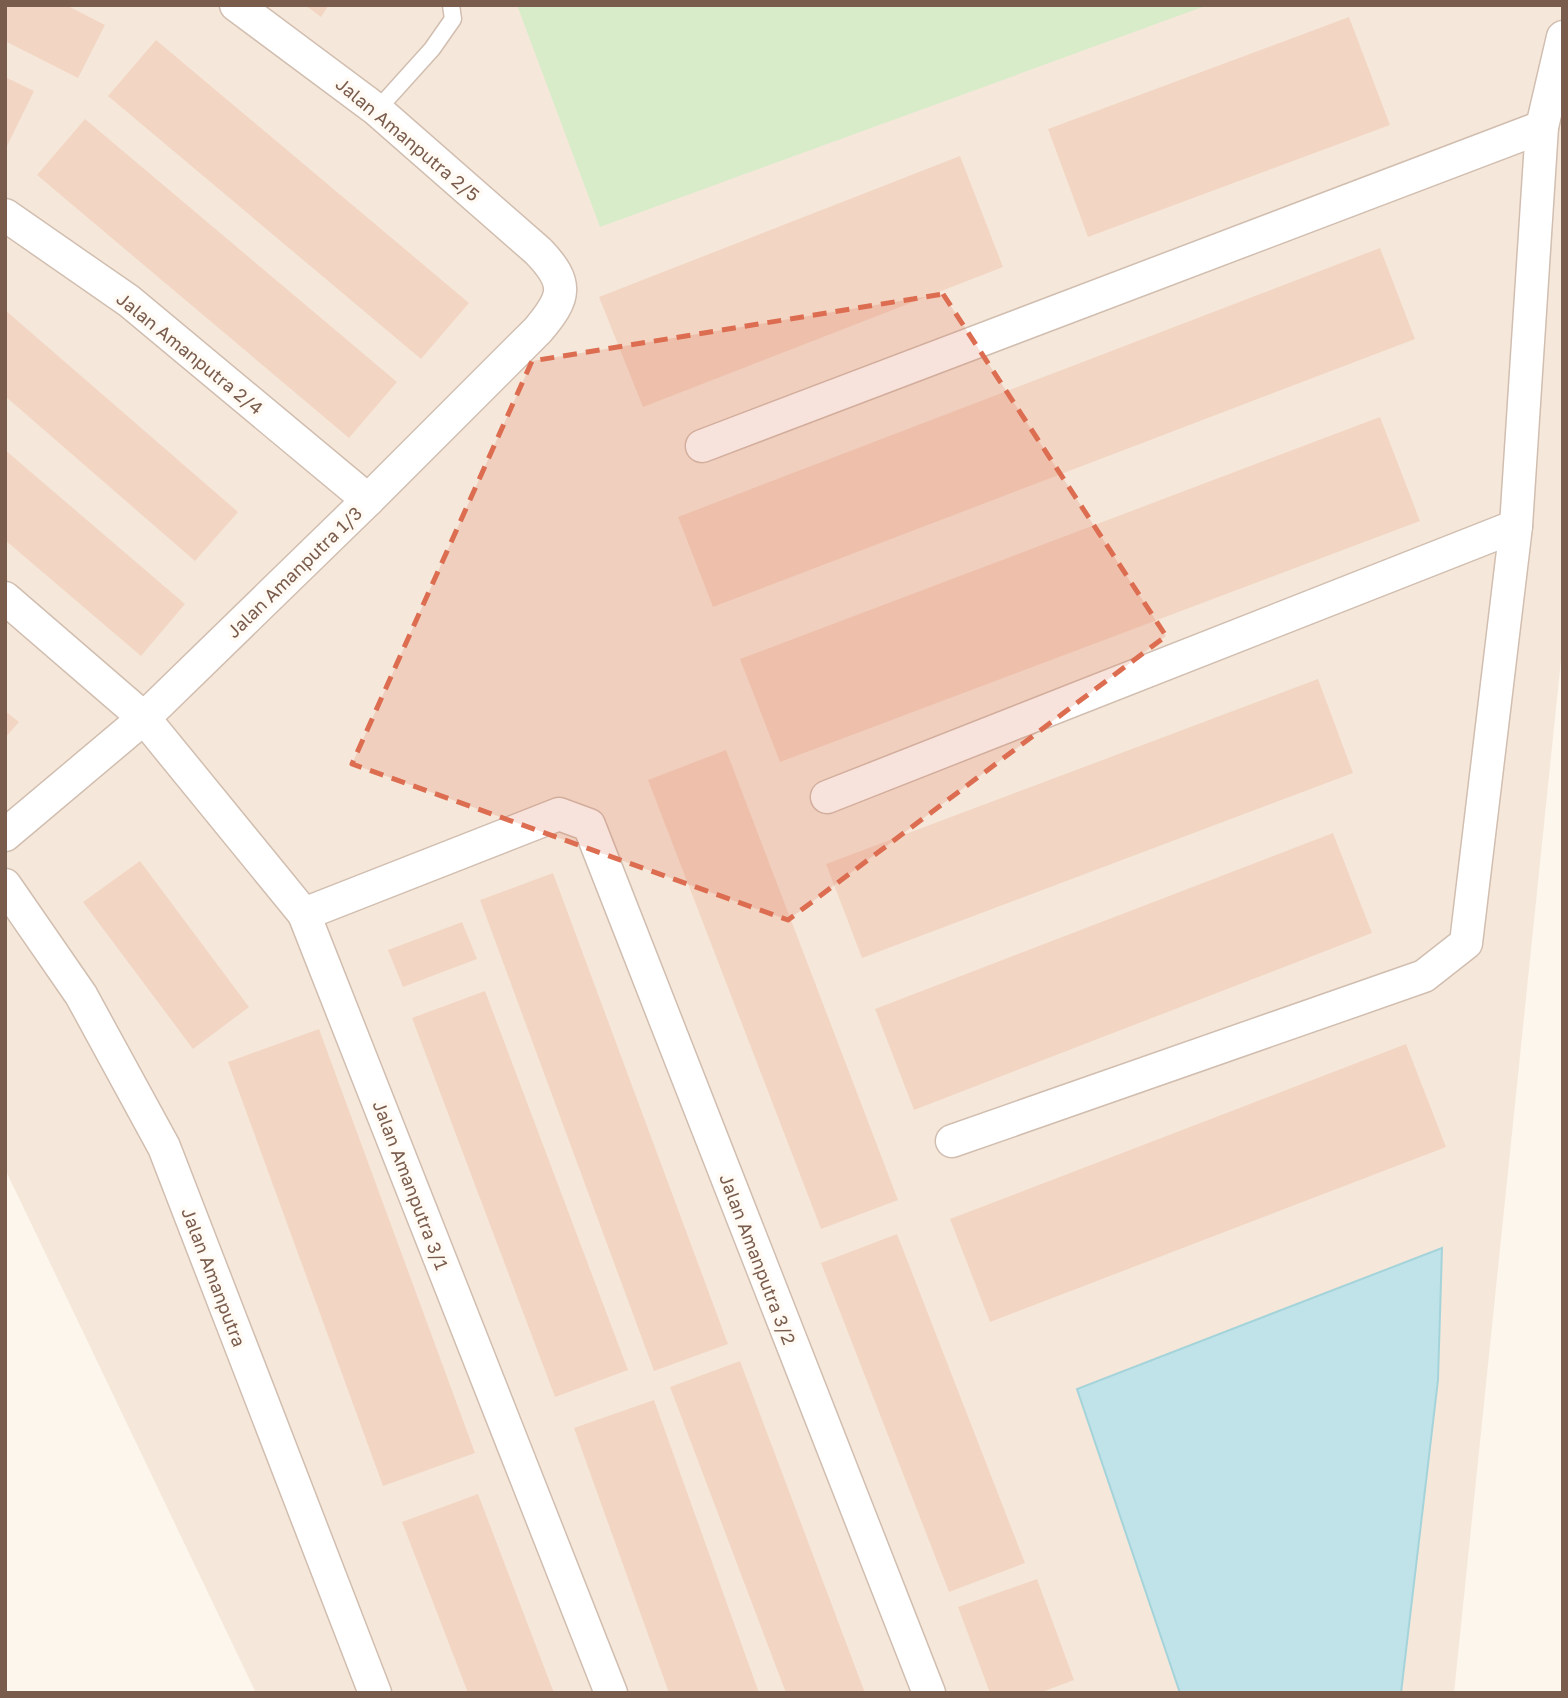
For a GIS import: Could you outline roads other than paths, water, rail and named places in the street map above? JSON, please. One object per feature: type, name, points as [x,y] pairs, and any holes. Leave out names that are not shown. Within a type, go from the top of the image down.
[{"type":"street","name":"Jalan Amanputra 2/5","points":[[236,5],[377,110],[538,251],[555,268],[561,289]]},
{"type":"street","points":[[952,1141],[1424,976],[1466,943],[1516,526],[1542,127],[1563,37]]},
{"type":"street","points":[[702,446],[1542,127]]},
{"type":"street","name":"Jalan Amanputra 2/4","points":[[5,215],[129,301],[368,500]]},
{"type":"street","name":"Jalan Amanputra 1/3","points":[[5,835],[144,718],[368,500],[538,330],[554,311],[561,289]]},
{"type":"street","points":[[827,797],[1516,526]]},
{"type":"street","name":"Jalan Amanputra 3/1","points":[[5,598],[144,718],[304,914],[611,1693]]},
{"type":"street","name":"Jalan Amanputra 3/2","points":[[304,914],[559,814],[589,825],[929,1693]]},
{"type":"street","name":"Jalan Amanputra","points":[[5,885],[80,995],[164,1147],[375,1693]]},
{"type":"lane","points":[[377,110],[432,49],[453,19],[451,5]]},
{"type":"water","points":[[1442,1248],[1438,1380],[1401,1693],[1180,1693],[1077,1389]]}]
